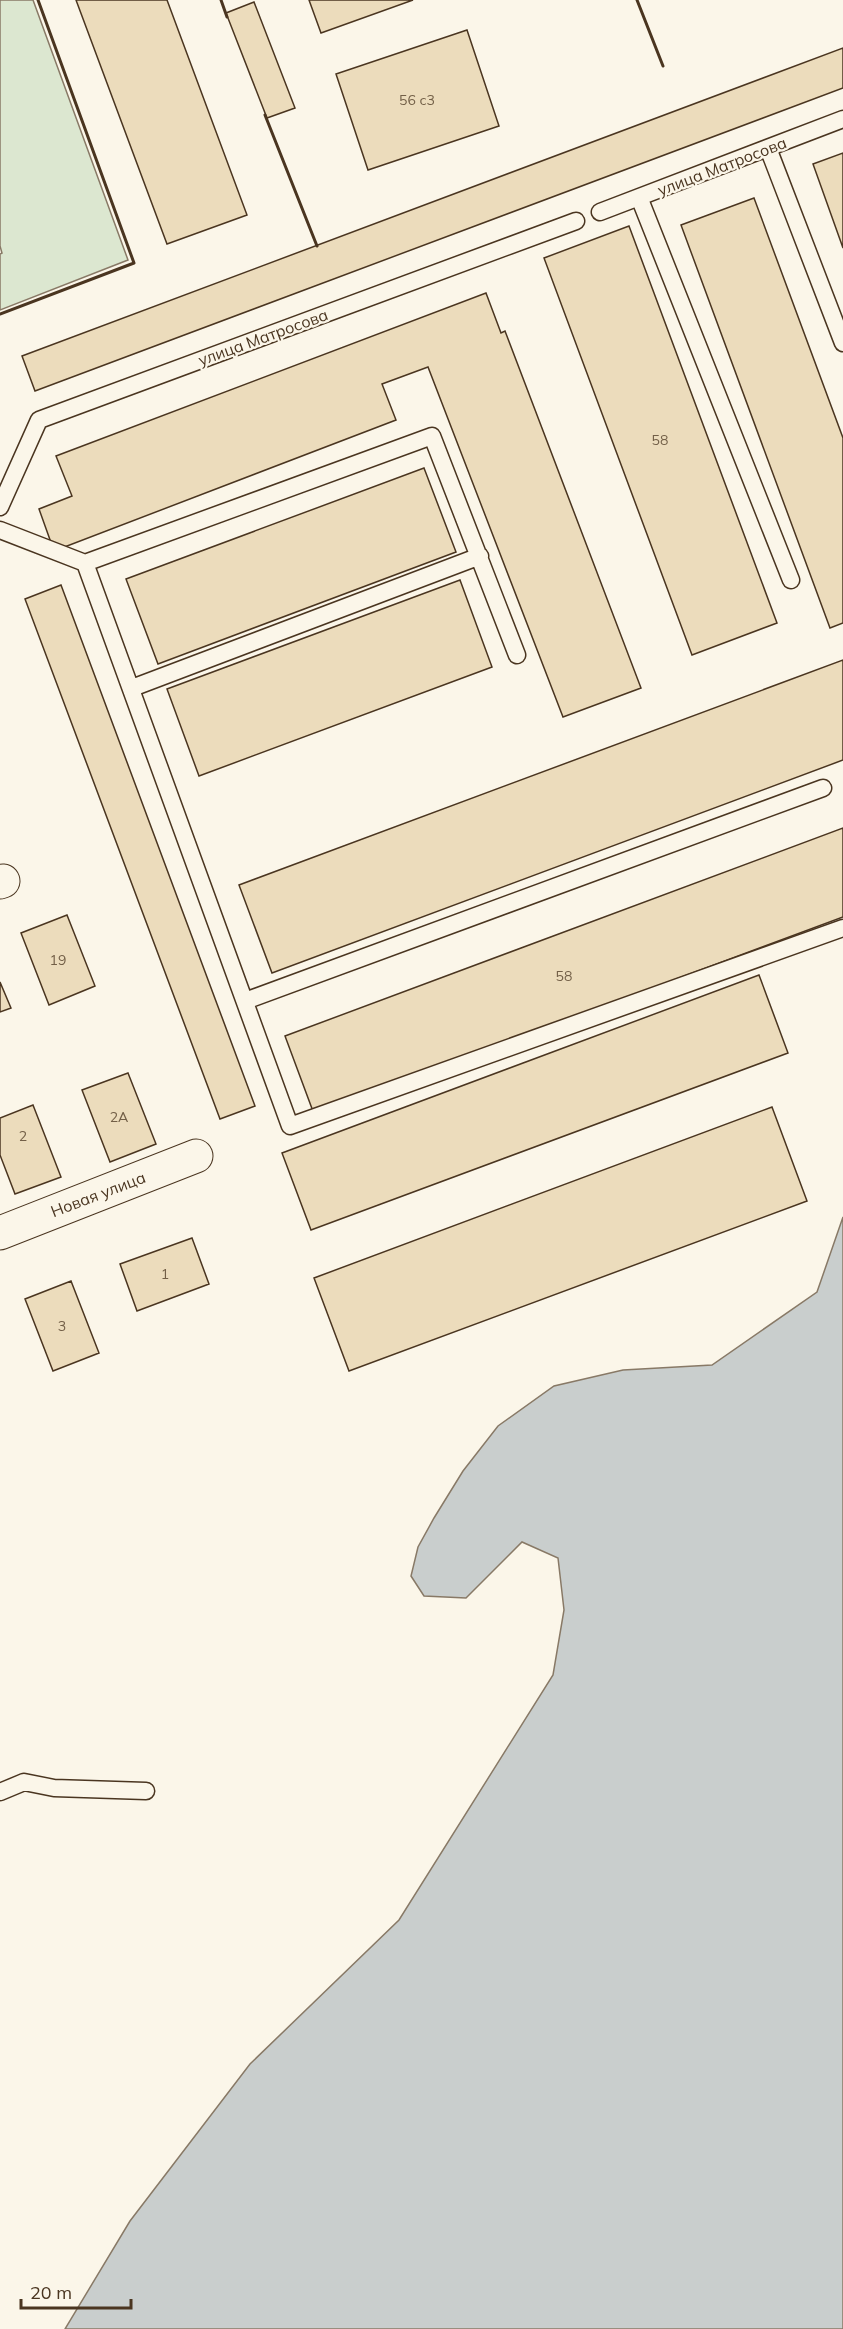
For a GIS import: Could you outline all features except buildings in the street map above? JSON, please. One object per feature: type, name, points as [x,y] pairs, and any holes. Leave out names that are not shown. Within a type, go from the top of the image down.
[{"type":"street","name":"Новая улица","points":[[0,1233],[196,1155]]},
{"type":"lane","name":"улица Матросова","points":[[600,212],[843,119]]},
{"type":"lane","points":[[768,148],[843,342]]},
{"type":"lane","points":[[639,197],[791,580]]},
{"type":"lane","name":"улица Матросова","points":[[0,507],[39,420],[576,221]]},
{"type":"lane","points":[[0,530],[85,563],[432,436],[517,655]]},
{"type":"lane","points":[[132,687],[480,556]]},
{"type":"lane","points":[[85,563],[290,1126],[843,928]]},
{"type":"lane","points":[[244,1001],[823,788]]},
{"type":"lane","points":[[0,1792],[24,1782],[54,1788],[146,1791]]},
{"type":"green space","points":[[0,0],[33,0],[128,260],[0,310],[0,254],[2,253],[0,246]]},
{"type":"shaded area","points":[[843,1217],[843,2329],[65,2329],[130,2221],[250,2064],[399,1920],[553,1675],[564,1610],[558,1558],[522,1542],[466,1598],[424,1596],[411,1576],[418,1547],[463,1471],[498,1426],[554,1386],[623,1370],[712,1365],[817,1292]]},
{"type":"wall","points":[[0,314],[134,263],[38,0]]},
{"type":"wall","points":[[221,0],[227,17]]},
{"type":"wall","points":[[637,0],[663,66]]},
{"type":"wall","points":[[265,115],[317,246]]}]
